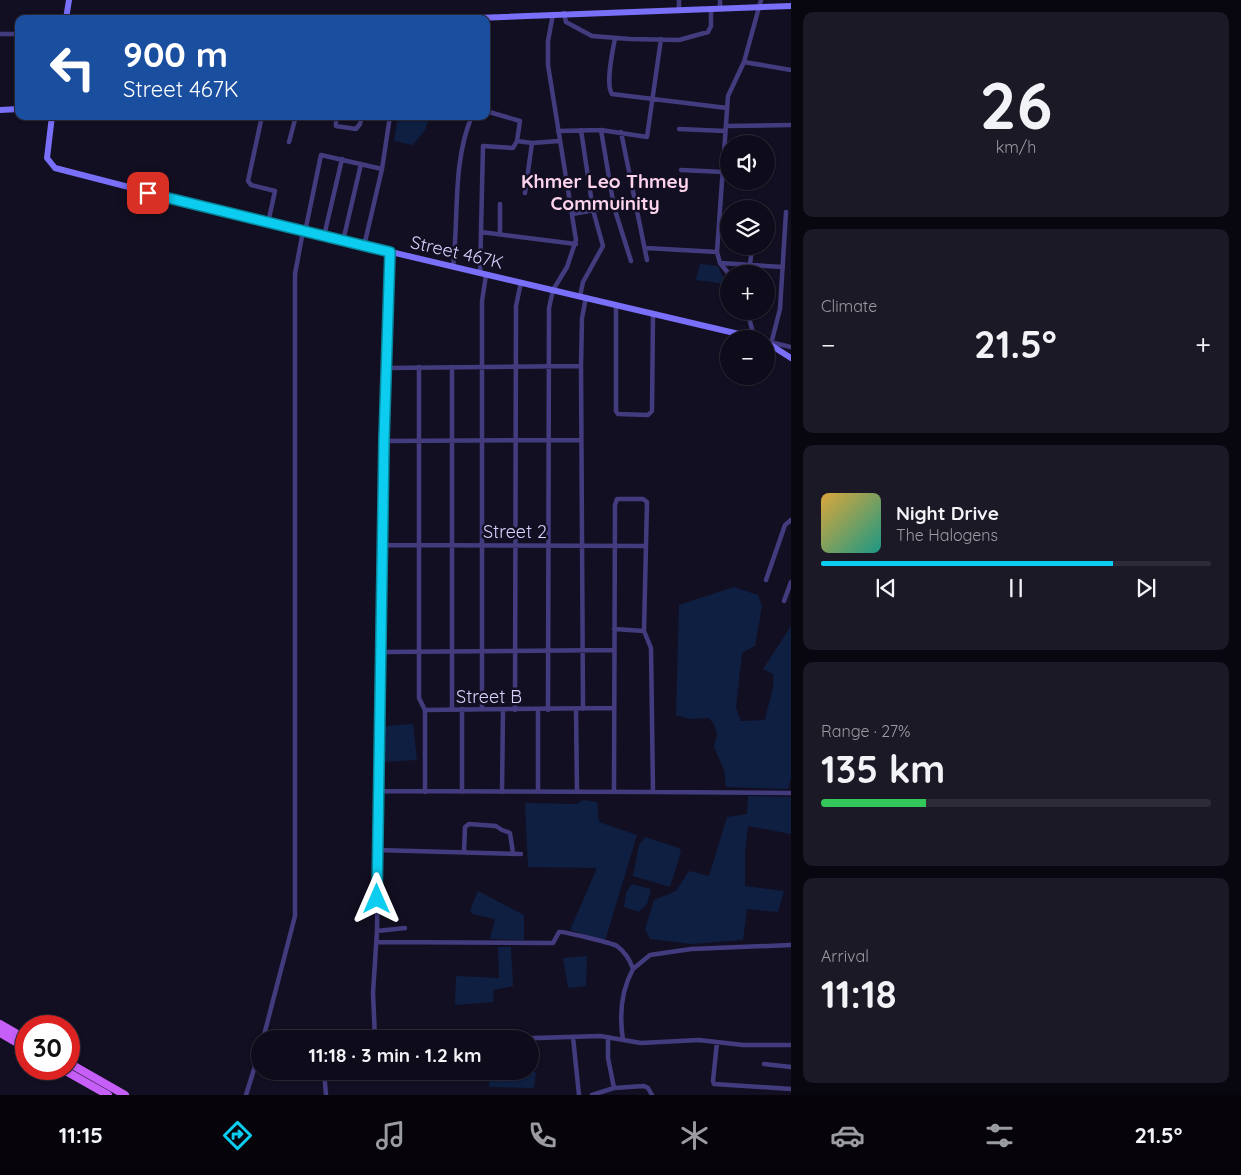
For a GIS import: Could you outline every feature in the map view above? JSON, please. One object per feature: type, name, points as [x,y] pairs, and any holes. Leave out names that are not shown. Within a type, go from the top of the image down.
[{"type":"main road","points":[[0,1024],[15,1033]]},
{"type":"main road","points":[[0,1033],[15,1042]]},
{"type":"main road","points":[[80,1069],[125,1095]]},
{"type":"main road","points":[[80,1079],[108,1095]]},
{"type":"street","points":[[67,15],[69,0]]},
{"type":"street","points":[[679,0],[679,11]]},
{"type":"street","points":[[720,0],[720,9]]},
{"type":"street","points":[[725,135],[731,86],[744,62],[761,3]]},
{"type":"street","points":[[490,17],[564,13],[711,10],[761,3],[791,6]]},
{"type":"street","points":[[564,13],[566,22],[586,34],[614,38],[679,40],[708,32],[711,26],[711,10]]},
{"type":"street","points":[[548,710],[549,308],[553,290],[567,267],[576,244],[548,65],[548,41],[553,14]]},
{"type":"street","points":[[0,34],[15,34]]},
{"type":"street","points":[[614,38],[609,90],[616,96],[727,108]]},
{"type":"street","points":[[558,131],[602,130],[648,136],[661,39]]},
{"type":"street","points":[[744,62],[791,70]]},
{"type":"street","points":[[0,110],[15,108]]},
{"type":"street","points":[[482,709],[483,275],[481,232],[483,146],[510,149],[516,141],[520,121],[490,112]]},
{"type":"street","name":"Street 467K","points":[[52,120],[47,158],[55,168],[304,232],[727,330]]},
{"type":"street","points":[[261,120],[248,181],[251,185],[275,192],[268,223]]},
{"type":"street","points":[[289,142],[295,120]]},
{"type":"street","points":[[336,120],[336,126],[356,129],[361,120]]},
{"type":"street","points":[[364,246],[382,169],[389,120]]},
{"type":"street","points":[[453,267],[459,172],[471,120]]},
{"type":"street","points":[[726,126],[791,126]]},
{"type":"street","points":[[679,129],[725,131]]},
{"type":"street","points":[[581,130],[593,210],[602,246],[583,282],[581,366],[583,709]]},
{"type":"street","points":[[602,130],[614,207],[631,261]]},
{"type":"street","points":[[621,132],[647,260]]},
{"type":"street","points":[[516,141],[532,143],[559,142]]},
{"type":"street","points":[[525,192],[532,143]]},
{"type":"street","points":[[265,1030],[295,916],[295,274],[322,155],[382,169]]},
{"type":"street","points":[[324,236],[342,159]]},
{"type":"street","points":[[343,241],[361,164]]},
{"type":"street","points":[[681,170],[720,172]]},
{"type":"street","points":[[721,190],[717,252],[720,263],[750,265],[751,255]]},
{"type":"street","points":[[572,214],[634,203]]},
{"type":"street","points":[[500,204],[500,234]]},
{"type":"street","points":[[773,330],[780,309],[786,212]]},
{"type":"street","points":[[481,232],[576,244]]},
{"type":"street","points":[[646,248],[717,252]]},
{"type":"street","points":[[375,1030],[374,993],[377,931],[384,545],[384,440],[390,252]]},
{"type":"street","points":[[775,267],[783,268]]},
{"type":"street","points":[[515,710],[516,306],[521,282]]},
{"type":"street","points":[[616,304],[616,412],[618,414],[648,415],[652,411],[653,313]]},
{"type":"street","points":[[775,343],[791,347]]},
{"type":"street","points":[[775,349],[791,358]]},
{"type":"street","points":[[386,368],[581,366]]},
{"type":"street","points":[[419,367],[419,698],[425,710],[425,792]]},
{"type":"street","points":[[452,367],[452,710]]},
{"type":"street","points":[[384,440],[581,440]]},
{"type":"street","points":[[614,790],[615,506],[617,499],[644,499],[647,502],[644,632],[651,648],[653,792]]},
{"type":"street","points":[[766,580],[786,525],[791,520]]},
{"type":"street","name":"Street 2","points":[[384,545],[581,544],[646,546]]},
{"type":"street","points":[[784,602],[791,582]]},
{"type":"street","points":[[614,630],[644,632]]},
{"type":"street","points":[[381,652],[614,650]]},
{"type":"street","name":"Street B","points":[[425,710],[613,708]]},
{"type":"street","points":[[462,709],[462,792]]},
{"type":"street","points":[[576,709],[577,791]]},
{"type":"street","points":[[502,792],[503,710]]},
{"type":"street","points":[[538,710],[538,791]]},
{"type":"street","points":[[379,791],[502,792],[614,790],[791,793]]},
{"type":"street","points":[[464,852],[465,828],[470,824],[496,826],[510,833],[513,853]]},
{"type":"street","points":[[377,850],[521,854]]},
{"type":"street","points":[[377,931],[405,928]]},
{"type":"street","points":[[376,942],[553,944],[559,932],[564,931],[578,937],[614,945],[623,952],[633,969]]},
{"type":"street","points":[[623,1040],[621,1008],[624,990],[633,969],[650,955],[691,949],[791,945]]},
{"type":"street","points":[[573,1037],[578,1095]]},
{"type":"street","points":[[608,1037],[608,1058],[614,1088]]},
{"type":"street","points":[[539,1038],[608,1037],[641,1043],[699,1040],[743,1045],[791,1045]]},
{"type":"street","points":[[717,1042],[714,1084],[791,1089]]},
{"type":"street","points":[[764,1064],[791,1068]]},
{"type":"street","points":[[246,1095],[251,1079]]},
{"type":"street","points":[[325,1080],[326,1095]]},
{"type":"street","points":[[592,1095],[614,1088],[644,1086],[648,1088],[652,1095]]},
{"type":"water","points":[[397,120],[429,120],[425,130],[413,145],[394,141]]},
{"type":"water","points":[[700,264],[718,266],[720,283],[696,280]]},
{"type":"water","points":[[734,587],[758,595],[762,606],[755,646],[742,653],[736,708],[741,721],[765,720],[772,691],[773,674],[763,669],[791,626],[791,778],[788,789],[726,787],[724,770],[714,747],[717,735],[715,726],[709,718],[689,719],[676,715],[679,605]]},
{"type":"water","points":[[413,724],[417,760],[384,762],[385,726]]},
{"type":"water","points":[[748,796],[791,797],[791,834],[748,826],[745,852],[745,886],[784,891],[778,912],[747,909],[743,940],[692,944],[650,939],[645,929],[654,900],[676,891],[689,871],[709,876],[727,817],[747,814]]},
{"type":"water","points":[[583,800],[597,802],[599,822],[637,835],[605,941],[570,930],[597,868],[528,867],[525,803],[576,804]]},
{"type":"water","points":[[645,837],[679,848],[681,852],[670,887],[633,876],[639,845]]},
{"type":"water","points":[[632,884],[651,889],[647,904],[639,912],[624,907],[626,893]]},
{"type":"water","points":[[478,891],[524,915],[524,940],[490,939],[495,919],[472,914],[470,910]]},
{"type":"water","points":[[498,947],[511,947],[513,986],[494,990],[493,1002],[455,1005],[456,976],[499,978]]},
{"type":"water","points":[[587,956],[586,986],[568,988],[563,958]]},
{"type":"water","points":[[489,1080],[535,1080],[534,1088],[489,1087]]},
{"type":"district","name":"Khmer Leo Thmey Commuinity","points":[[605,192]]},
{"type":"route","points":[[148,193],[390,252],[384,440],[384,545],[377,899]]}]
